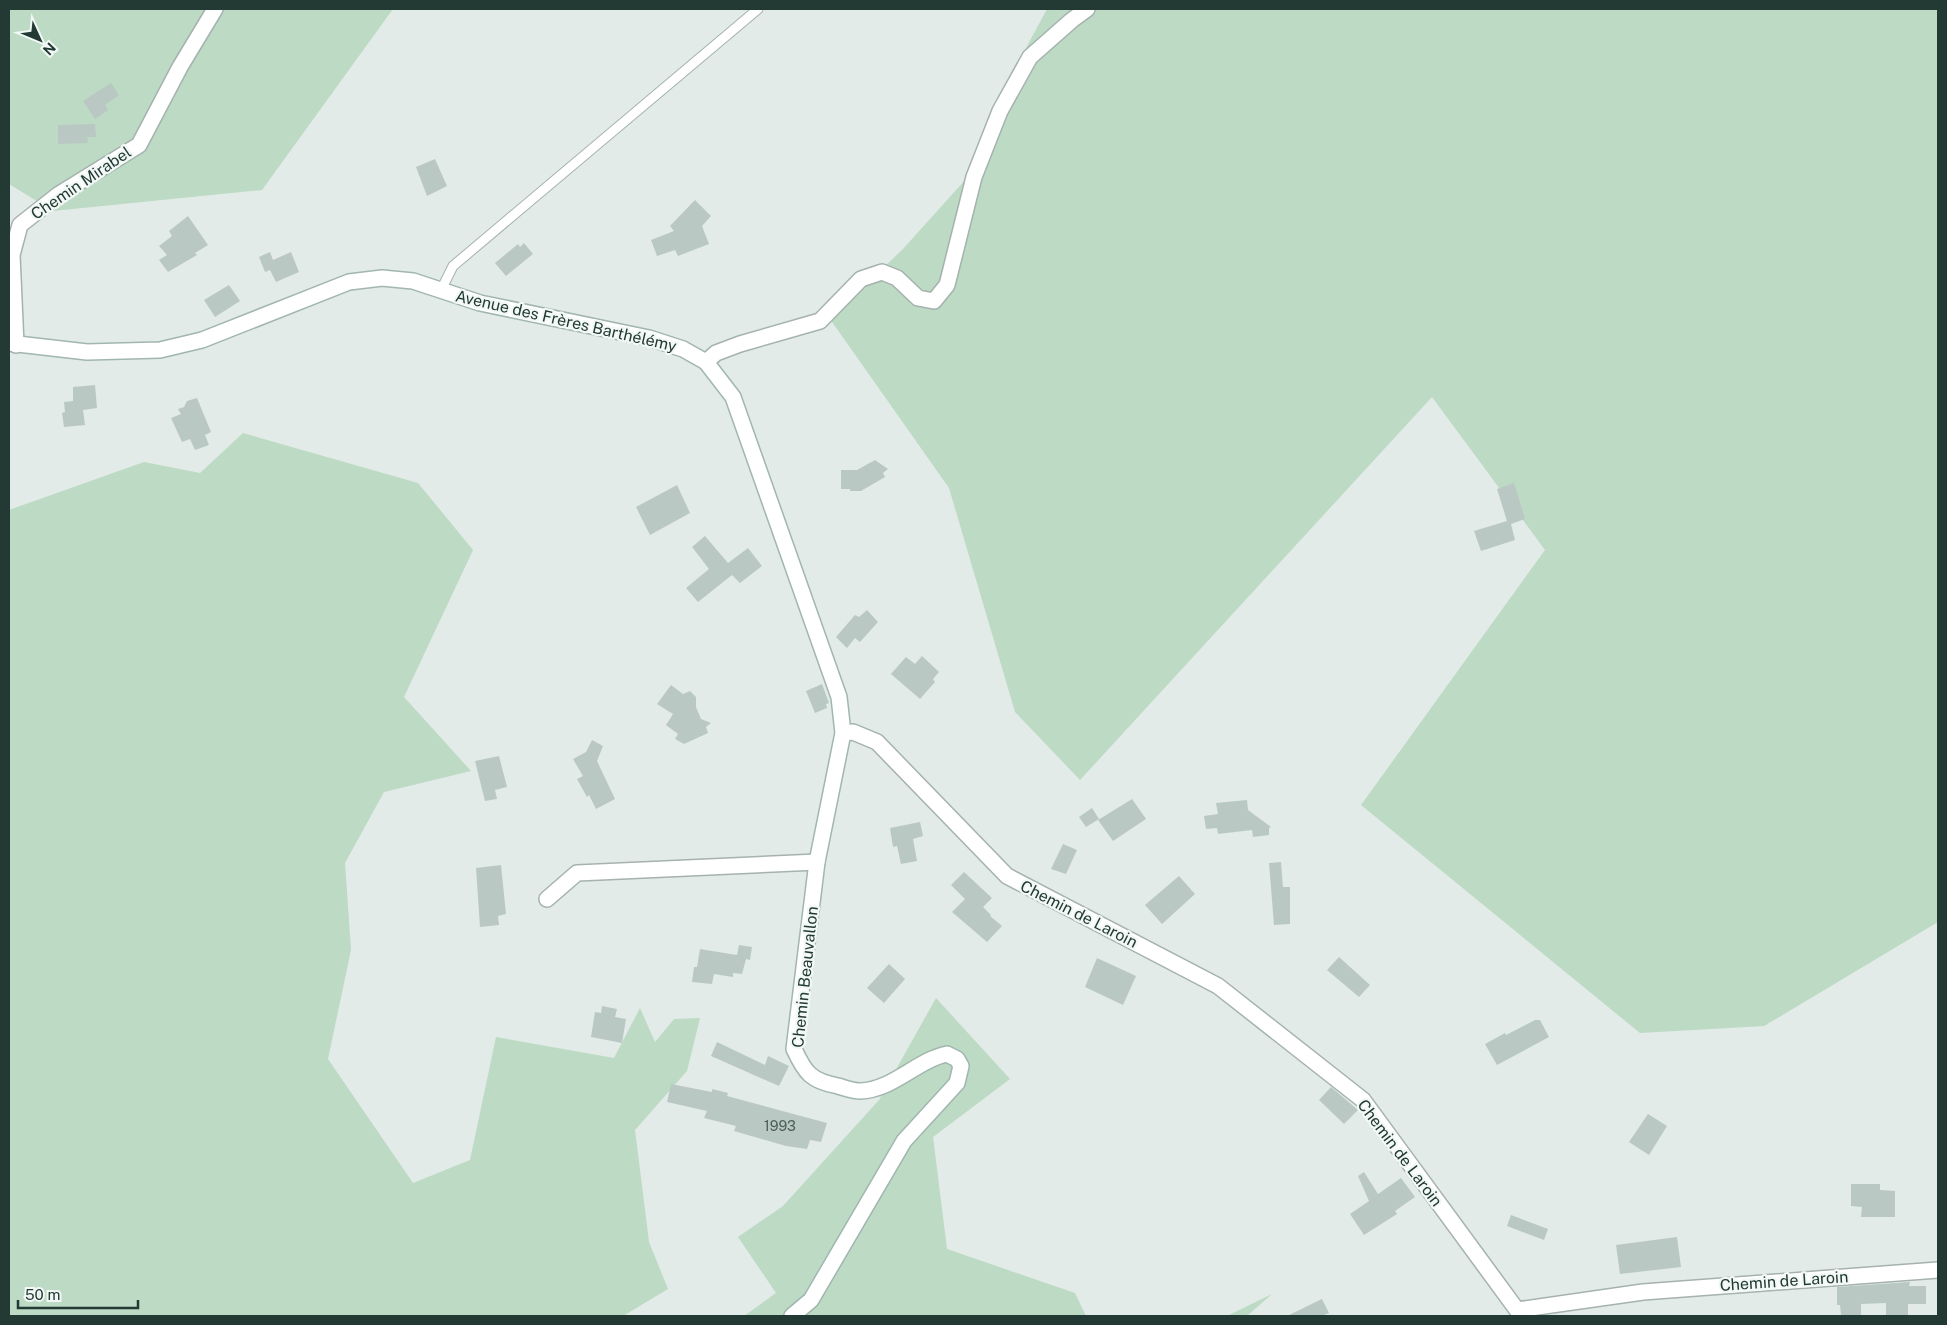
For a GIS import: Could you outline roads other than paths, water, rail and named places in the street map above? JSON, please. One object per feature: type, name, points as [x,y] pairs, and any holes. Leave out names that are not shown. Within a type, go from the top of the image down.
[{"type":"street","name":"Chemin Mirabel","points":[[12,344],[12,255],[20,225],[58,195],[139,145],[180,67],[215,9]]},
{"type":"street","points":[[706,362],[716,353],[740,344],[820,321],[861,279],[882,272],[897,278],[918,298],[934,301],[947,285],[974,177],[1000,110],[1030,57],[1087,9]]},
{"type":"street","name":"Avenue des Frères Barthélémy","points":[[12,344],[87,352],[160,350],[202,340],[349,282],[382,278],[413,281],[480,303],[649,338],[683,349],[706,362],[732,397],[839,697],[843,733]]},
{"type":"street","name":"Chemin de Laroin","points":[[843,733],[853,732],[877,742],[1007,876],[1218,986],[1363,1100],[1516,1310],[1643,1292],[1938,1270]]},
{"type":"street","name":"Chemin Beauvallon","points":[[792,1316],[811,1300],[904,1141],[957,1083],[961,1066],[957,1059],[947,1054],[936,1056],[882,1086],[860,1091],[825,1084],[811,1077],[803,1067],[794,1049],[817,862],[843,733]]},
{"type":"street","points":[[547,899],[577,873],[817,862]]},
{"type":"lane","points":[[441,290],[453,266],[758,9]]}]
